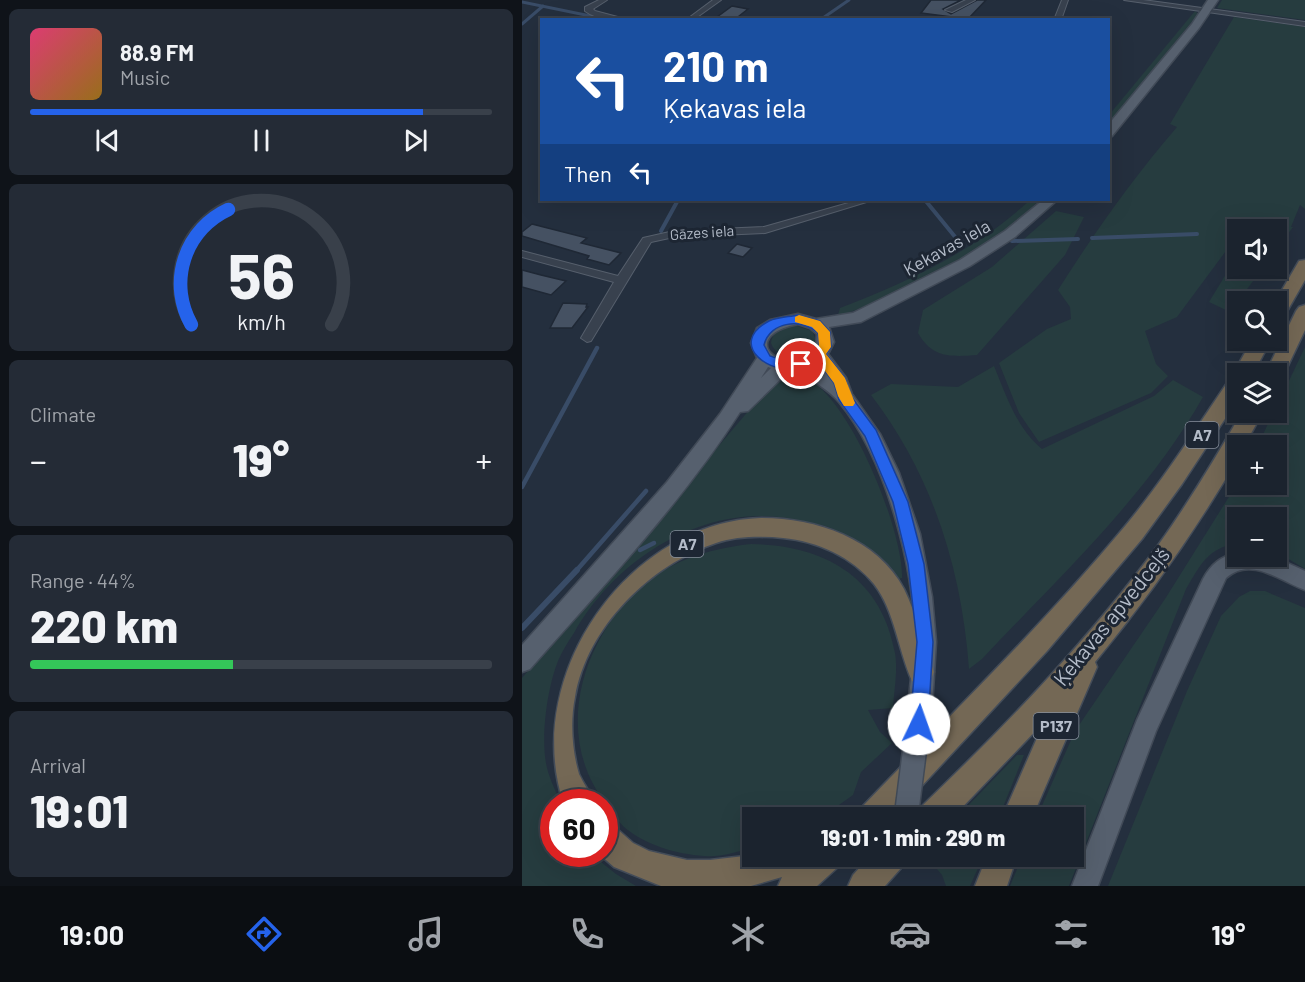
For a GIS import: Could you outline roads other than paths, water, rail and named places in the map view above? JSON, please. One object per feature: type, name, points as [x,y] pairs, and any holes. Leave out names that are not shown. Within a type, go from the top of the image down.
[{"type":"highway","points":[[1287,297],[1305,265]]},
{"type":"highway","points":[[1279,363],[1305,311]]},
{"type":"highway","name":"A7","points":[[881,807],[1075,601],[1134,533],[1168,488],[1227,399]]},
{"type":"highway","name":"Ķekavas apvedceļš","points":[[942,807],[988,763],[1040,707],[1153,570],[1209,486],[1246,423]]},
{"type":"highway","name":"A7","points":[[572,789],[565,776],[559,737],[562,692],[575,653],[594,621],[636,576],[661,557],[703,538],[747,529],[792,529],[819,535],[844,546],[882,576],[903,617],[911,648],[921,672]]},
{"type":"highway","name":"P137","points":[[1022,807],[1057,723],[1100,636]]},
{"type":"highway","points":[[618,850],[643,866],[689,878],[716,878],[750,873],[767,867]]},
{"type":"highway","points":[[794,886],[815,867]]},
{"type":"highway","points":[[864,886],[881,867]]},
{"type":"highway","points":[[991,886],[998,867]]},
{"type":"main road","points":[[1110,131],[1196,26],[1213,0]]},
{"type":"main road","name":"Ķekavas iela","points":[[765,358],[760,353],[758,345],[760,336],[766,329],[786,320],[798,319],[816,324],[856,318],[965,263],[1010,234],[1049,201]]},
{"type":"main road","name":"Ķekavas iela","points":[[826,337],[852,323],[856,318]]},
{"type":"main road","points":[[722,426],[793,365],[819,355],[825,347],[826,337],[816,324]]},
{"type":"main road","points":[[819,355],[840,382],[844,396],[871,434],[890,473],[910,534],[921,597],[925,642],[920,707],[907,807]]},
{"type":"main road","points":[[522,661],[609,563],[722,426],[765,358],[815,373],[831,389],[844,396]]},
{"type":"main road","points":[[1085,886],[1145,728],[1219,571],[1233,562],[1261,561],[1284,569],[1305,582]]},
{"type":"main road","points":[[889,886],[894,867]]},
{"type":"street","points":[[604,0],[588,9],[593,13],[617,18]]},
{"type":"street","points":[[691,18],[718,0]]},
{"type":"street","points":[[949,10],[972,0]]},
{"type":"street","points":[[1058,18],[1065,0]]},
{"type":"street","points":[[1127,0],[1305,24]]},
{"type":"street","name":"Gāzes iela","points":[[587,338],[647,240],[656,237],[765,230],[865,201]]},
{"type":"street","points":[[522,254],[621,280]]},
{"type":"waterway","points":[[823,18],[849,0]]},
{"type":"waterway","points":[[522,2],[543,6]]},
{"type":"waterway","points":[[522,24],[543,6]]},
{"type":"waterway","points":[[543,6],[600,18]]},
{"type":"waterway","points":[[661,231],[677,201]]},
{"type":"waterway","points":[[926,201],[956,238],[962,241]]},
{"type":"waterway","points":[[1092,238],[1197,234]]},
{"type":"waterway","points":[[1012,241],[1078,239]]},
{"type":"waterway","points":[[522,487],[597,348]]},
{"type":"waterway","points":[[576,571],[646,491]]},
{"type":"waterway","points":[[640,550],[654,543]]},
{"type":"waterway","points":[[522,628],[577,570]]}]
